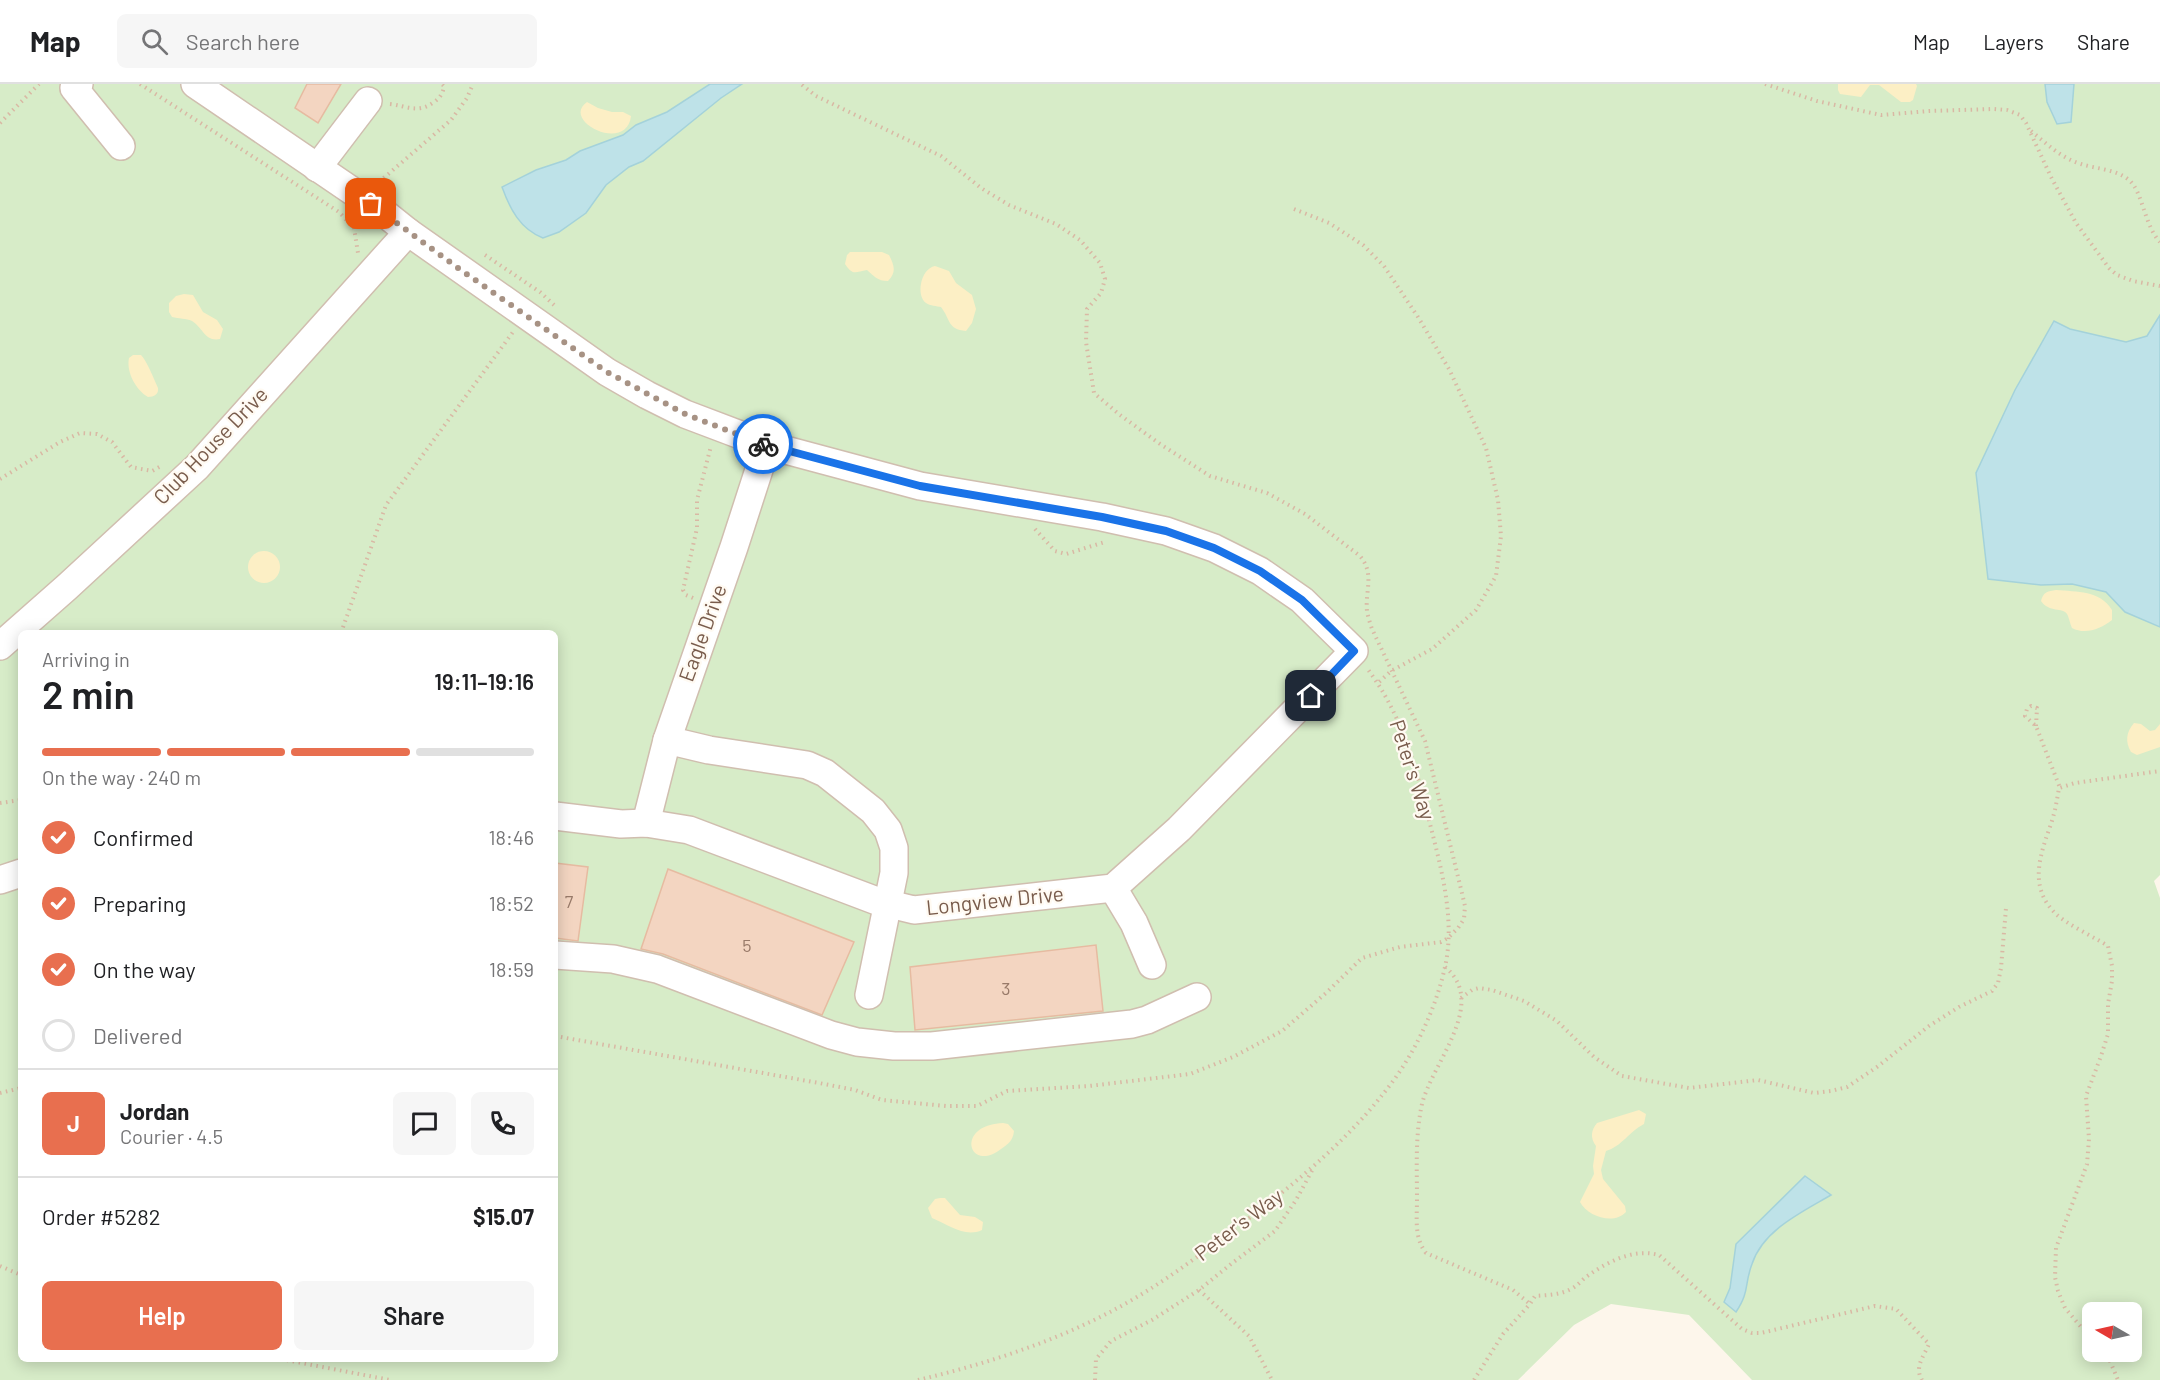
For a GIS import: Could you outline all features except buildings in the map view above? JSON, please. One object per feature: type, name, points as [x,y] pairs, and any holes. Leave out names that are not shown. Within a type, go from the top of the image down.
[{"type":"street","points":[[79,84],[74,88],[121,146]]},
{"type":"street","points":[[195,84],[317,168],[352,207],[408,232],[607,372],[685,414],[767,445],[920,486],[1102,517],[1166,531],[1214,548],[1260,571],[1302,600],[1354,651],[1179,829],[1113,888],[1134,923],[1152,965]]},
{"type":"street","points":[[317,168],[368,101]]},
{"type":"street","name":"Club House Drive","points":[[18,630],[68,587],[196,467],[408,232]]},
{"type":"street","name":"Eagle Drive","points":[[646,823],[667,740],[767,445]]},
{"type":"street","name":"Club House Drive","points":[[0,646],[18,630]]},
{"type":"street","points":[[667,740],[709,750],[807,765],[825,773],[873,812],[888,830],[894,848],[894,873],[869,995]]},
{"type":"street","name":"Longview Drive","points":[[558,816],[621,824],[646,823],[689,830],[877,901],[914,910],[1113,888]]},
{"type":"street","points":[[0,880],[18,874]]},
{"type":"street","points":[[558,955],[634,962],[831,1035],[894,1046],[932,1046],[1132,1024],[1147,1020],[1197,997]]},
{"type":"path","points":[[0,123],[39,84]]},
{"type":"path","points":[[140,84],[339,212],[352,207],[451,120],[467,98],[473,84]]},
{"type":"path","points":[[368,101],[408,108],[425,108],[438,99],[443,92],[444,84]]},
{"type":"path","points":[[801,84],[816,96],[941,156],[981,188],[1009,205],[1056,224],[1080,240],[1100,263],[1105,279],[1101,293],[1087,309],[1086,342],[1094,393],[1160,444],[1210,476],[1267,494],[1305,514],[1360,556],[1368,565],[1367,610],[1372,629],[1425,741],[1465,906],[1464,919],[1448,938]]},
{"type":"path","points":[[1765,84],[1817,101],[1881,115],[1930,111],[2007,110],[2020,115],[2076,223],[2109,268],[2117,275],[2133,281],[2160,286]]},
{"type":"path","points":[[2028,128],[2062,156],[2082,165],[2096,167],[2130,180],[2151,232],[2160,242]]},
{"type":"path","points":[[352,207],[358,252],[354,262]]},
{"type":"path","points":[[1294,209],[1337,229],[1363,245],[1384,266],[1449,369],[1486,448],[1498,500],[1501,536],[1496,576],[1476,610],[1432,649],[1390,671],[1378,683]]},
{"type":"path","points":[[522,281],[540,292],[557,309]]},
{"type":"path","points":[[342,630],[386,505],[515,329]]},
{"type":"path","points":[[0,479],[60,442],[80,433],[97,434],[112,442],[131,467],[152,471],[170,461]]},
{"type":"path","points":[[698,600],[683,590],[697,528],[697,500],[714,440]]},
{"type":"path","points":[[1030,524],[1055,551],[1066,554],[1115,540]]},
{"type":"path","name":"Peter's Way","points":[[918,1380],[1007,1354],[1107,1314],[1144,1294],[1247,1220],[1316,1163],[1384,1094],[1414,1049],[1445,967],[1448,938],[1446,897],[1415,764],[1388,699],[1354,651]]},
{"type":"path","points":[[2036,726],[2025,716],[2027,709],[2031,706],[2037,708],[2036,726],[2060,788],[2052,822],[2043,845],[2038,879],[2045,900],[2057,915],[2108,946],[2112,966],[2108,1034],[2086,1096],[2089,1139],[2087,1164],[2056,1248],[2055,1277],[2058,1291],[2065,1308],[2082,1328]]},
{"type":"path","points":[[2060,788],[2074,783],[2160,771]]},
{"type":"path","points":[[0,803],[18,800]]},
{"type":"path","points":[[1461,998],[1479,988],[1492,990],[1524,1002],[1557,1021],[1594,1057],[1622,1076],[1689,1088],[1758,1080],[1814,1093],[1831,1092],[1847,1087],[1877,1067],[1929,1026],[1959,1007],[1992,991],[1998,983],[2001,968],[2006,908]]},
{"type":"path","points":[[1445,967],[1454,974],[1459,982],[1461,998],[1456,1029],[1430,1083],[1423,1103],[1417,1137],[1419,1244],[1426,1253],[1513,1290],[1530,1304]]},
{"type":"path","points":[[0,1094],[18,1089]]},
{"type":"path","points":[[1095,1380],[1096,1359],[1112,1341],[1152,1320],[1199,1290],[1275,1232],[1316,1163]]},
{"type":"path","points":[[1474,1380],[1503,1334],[1535,1296],[1559,1294],[1571,1289],[1586,1277],[1623,1256],[1649,1252],[1659,1255],[1742,1329],[1752,1333],[1761,1333],[1875,1306],[1896,1309],[1929,1344],[1919,1363],[1918,1374],[1922,1380]]},
{"type":"path","points":[[0,1266],[18,1274]]},
{"type":"path","points":[[1199,1290],[1249,1336],[1272,1380]]},
{"type":"path","points":[[297,1362],[390,1380]]},
{"type":"path","points":[[2110,1362],[2118,1380]]},
{"type":"green space","points":[[0,84],[2160,84],[2160,875],[2154,881],[2160,898],[2160,1380],[1752,1380],[1689,1315],[1611,1304],[1574,1325],[1518,1380],[0,1380]]},
{"type":"sand","points":[[1838,84],[1916,84],[1917,86],[1913,100],[1901,102],[1879,85],[1870,85],[1861,97],[1840,94]]},
{"type":"sand","points":[[587,102],[598,108],[623,112],[631,116],[627,127],[619,133],[608,133],[588,125],[582,118],[581,110]]},
{"type":"sand","points":[[850,252],[882,252],[889,255],[894,268],[893,275],[888,281],[884,281],[876,278],[867,270],[852,272],[845,264]]},
{"type":"sand","points":[[935,266],[949,271],[956,283],[972,295],[976,309],[972,323],[966,331],[952,326],[941,307],[928,304],[923,300],[920,289],[923,277],[930,268]]},
{"type":"sand","points":[[193,295],[203,312],[217,320],[223,329],[220,339],[207,336],[192,321],[172,317],[169,312],[169,303],[176,296]]},
{"type":"sand","points":[[133,355],[141,355],[148,366],[158,388],[154,396],[148,397],[144,394],[133,380],[128,363],[129,358]]},
{"type":"sand","points":[[264,551],[275,556],[280,567],[275,578],[264,583],[253,578],[248,567],[253,556]]},
{"type":"sand","points":[[2056,590],[2095,595],[2107,603],[2112,610],[2112,620],[2093,630],[2082,631],[2072,628],[2065,612],[2052,609],[2041,601],[2046,593]]},
{"type":"sand","points":[[2134,723],[2141,724],[2150,731],[2155,730],[2160,724],[2160,747],[2137,755],[2131,752],[2127,737]]},
{"type":"sand","points":[[1639,1110],[1646,1114],[1644,1124],[1606,1151],[1601,1170],[1603,1179],[1625,1206],[1626,1212],[1615,1218],[1602,1218],[1589,1212],[1580,1202],[1594,1174],[1596,1146],[1592,1137],[1593,1128],[1597,1123]]},
{"type":"sand","points":[[1003,1123],[1008,1124],[1014,1131],[1010,1142],[990,1155],[981,1156],[975,1152],[972,1139],[978,1131]]},
{"type":"sand","points":[[945,1198],[960,1215],[975,1217],[983,1222],[982,1230],[963,1232],[932,1218],[928,1208],[935,1199]]},
{"type":"water","points":[[710,84],[742,84],[721,98],[643,161],[629,167],[606,185],[586,213],[559,232],[543,238],[522,224],[502,187],[536,170],[566,160],[580,151],[623,135],[636,125],[667,112]]},
{"type":"water","points":[[2045,84],[2074,84],[2071,122],[2057,124],[2047,102]]},
{"type":"water","points":[[2160,315],[2160,627],[2125,612],[2106,592],[2072,584],[2041,585],[1988,579],[1976,473],[2015,390],[2054,321],[2070,329],[2126,342],[2147,336]]},
{"type":"water","points":[[1805,1176],[1831,1195],[1796,1215],[1765,1241],[1752,1264],[1743,1299],[1736,1312],[1724,1302],[1730,1288],[1736,1244]]},
{"type":"way so far","points":[[371,204],[607,372],[685,414],[763,444]]},
{"type":"route","points":[[763,444],[920,486],[1102,517],[1166,531],[1214,548],[1260,571],[1302,600],[1354,651],[1311,696]]}]
